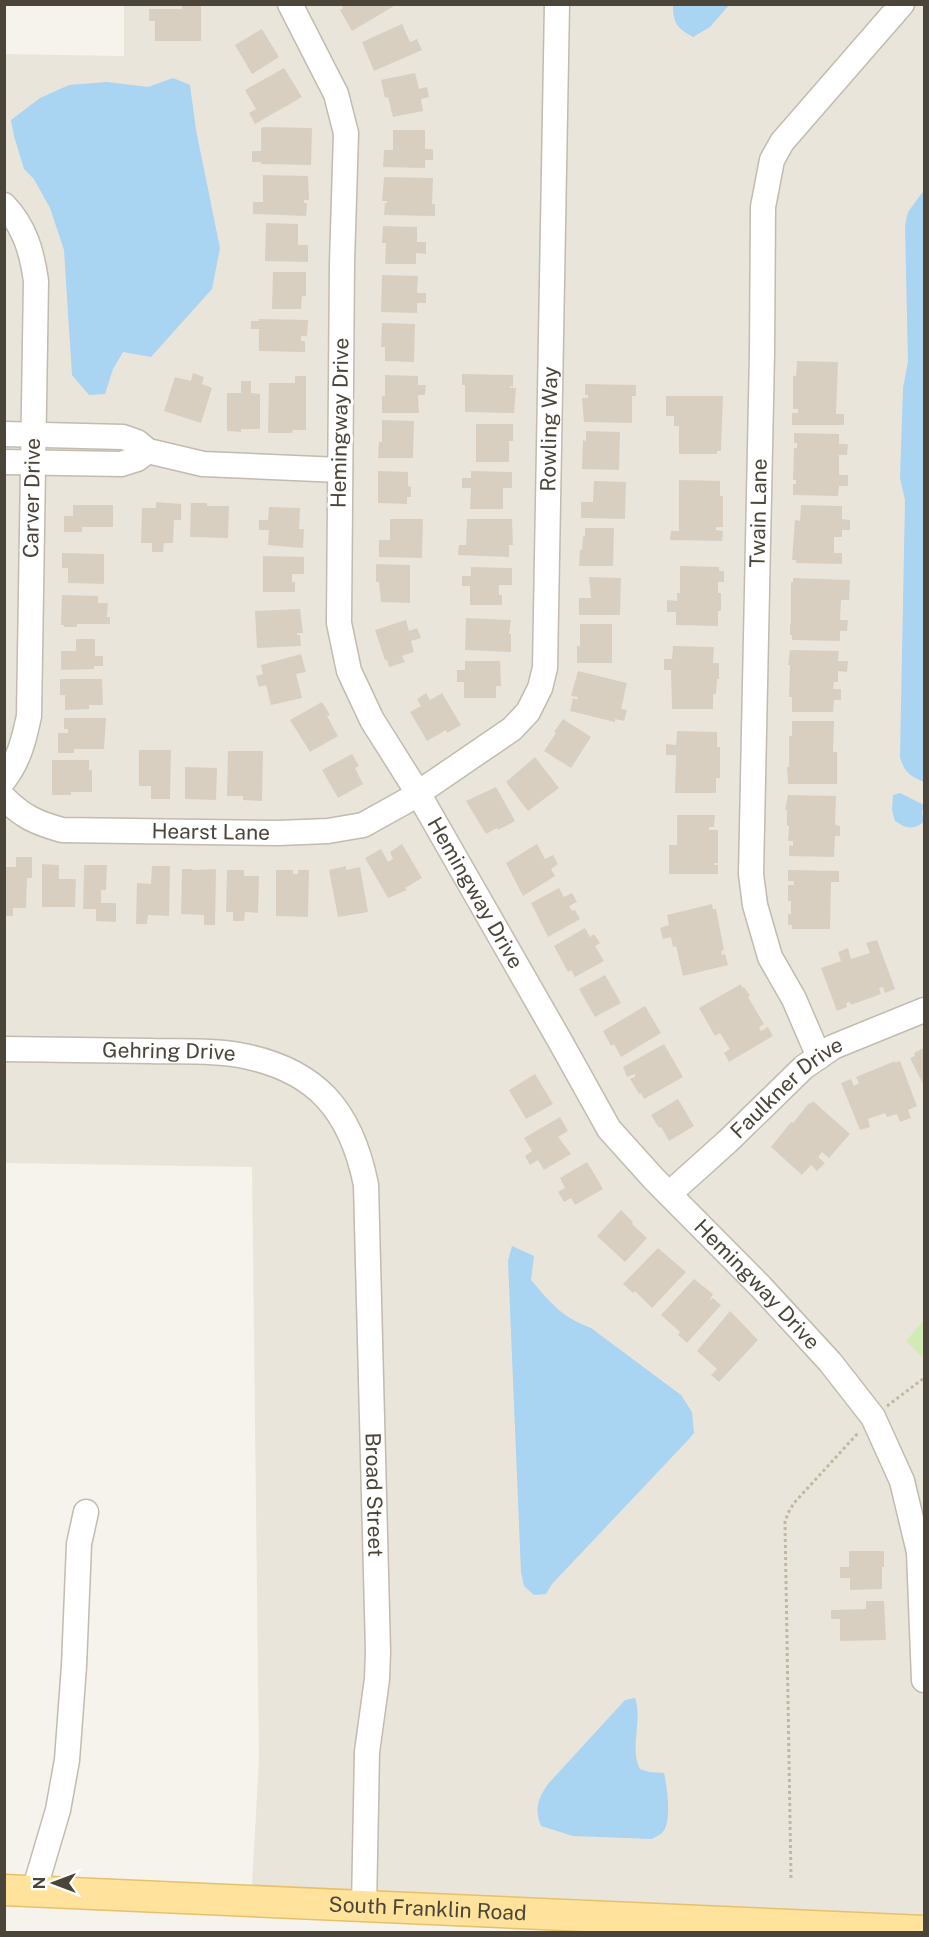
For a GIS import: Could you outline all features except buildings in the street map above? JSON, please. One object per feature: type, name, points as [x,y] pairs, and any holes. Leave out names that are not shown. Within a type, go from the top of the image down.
[{"type":"main road","name":"South Franklin Road","points":[[19,1890],[924,1931]]},
{"type":"street","name":"Hemingway Drive","points":[[290,4],[336,94],[346,133],[342,263],[339,623],[349,671],[372,720],[418,793],[609,1129],[830,1362],[873,1417],[902,1481],[919,1552],[924,1680]]},
{"type":"street","name":"Rowling Way","points":[[418,793],[513,729],[528,712],[540,688],[545,668],[557,4]]},
{"type":"street","name":"Twain Lane","points":[[819,1057],[794,999],[770,957],[754,905],[751,874],[763,207],[772,160],[782,142],[902,4]]},
{"type":"street","name":"Carver Drive","points":[[4,780],[12,771],[23,747],[29,716],[36,281],[33,256],[25,234],[9,209]]},
{"type":"street","points":[[4,434],[123,437],[137,442],[148,451],[203,464],[340,470]]},
{"type":"street","points":[[4,462],[121,464],[137,459],[148,451]]},
{"type":"street","name":"Hearst Lane","points":[[4,798],[18,812],[38,823],[62,830],[278,833],[328,831],[363,825],[418,793]]},
{"type":"street","name":"Faulkner Drive","points":[[669,1194],[728,1141],[804,1067],[833,1047],[924,1010]]},
{"type":"street","name":"Gehring Drive","points":[[4,1049],[237,1054],[281,1067],[304,1078],[325,1094]]},
{"type":"street","name":"Broad Street","points":[[325,1094],[351,1134],[361,1158],[366,1185],[378,1651],[377,1679],[367,1752],[364,1907]]},
{"type":"street","points":[[19,1890],[58,1810],[67,1760],[79,1544],[86,1512]]},
{"type":"path","points":[[791,1878],[785,1522],[794,1503],[873,1417],[924,1378]]},
{"type":"shaded area","points":[[124,5],[924,5],[924,1931],[251,1901],[259,1761],[252,1167],[5,1163],[5,54],[124,56]]},
{"type":"green space","points":[[924,1320],[924,1358],[906,1341]]},
{"type":"water","points":[[673,4],[729,5],[710,27],[693,37],[677,24]]},
{"type":"water","points":[[173,78],[190,85],[196,130],[220,248],[212,289],[151,357],[123,352],[113,369],[105,394],[89,395],[72,375],[64,250],[50,208],[34,179],[24,169],[11,120],[40,98],[69,85],[107,82],[148,87]]},
{"type":"water","points":[[924,192],[924,782],[908,773],[900,757],[905,500],[900,478],[903,388],[908,362],[905,225],[908,212]]},
{"type":"water","points":[[900,793],[924,805],[922,813],[924,821],[921,824],[910,827],[895,821],[892,810],[893,795]]},
{"type":"water","points":[[512,1246],[534,1256],[531,1280],[557,1308],[572,1319],[591,1328],[681,1395],[692,1412],[694,1433],[552,1584],[546,1594],[534,1595],[524,1586],[521,1572],[508,1261]]},
{"type":"water","points":[[635,1698],[638,1716],[637,1761],[640,1769],[664,1773],[668,1805],[665,1829],[652,1839],[573,1836],[541,1826],[538,1804],[548,1784],[625,1700]]}]
